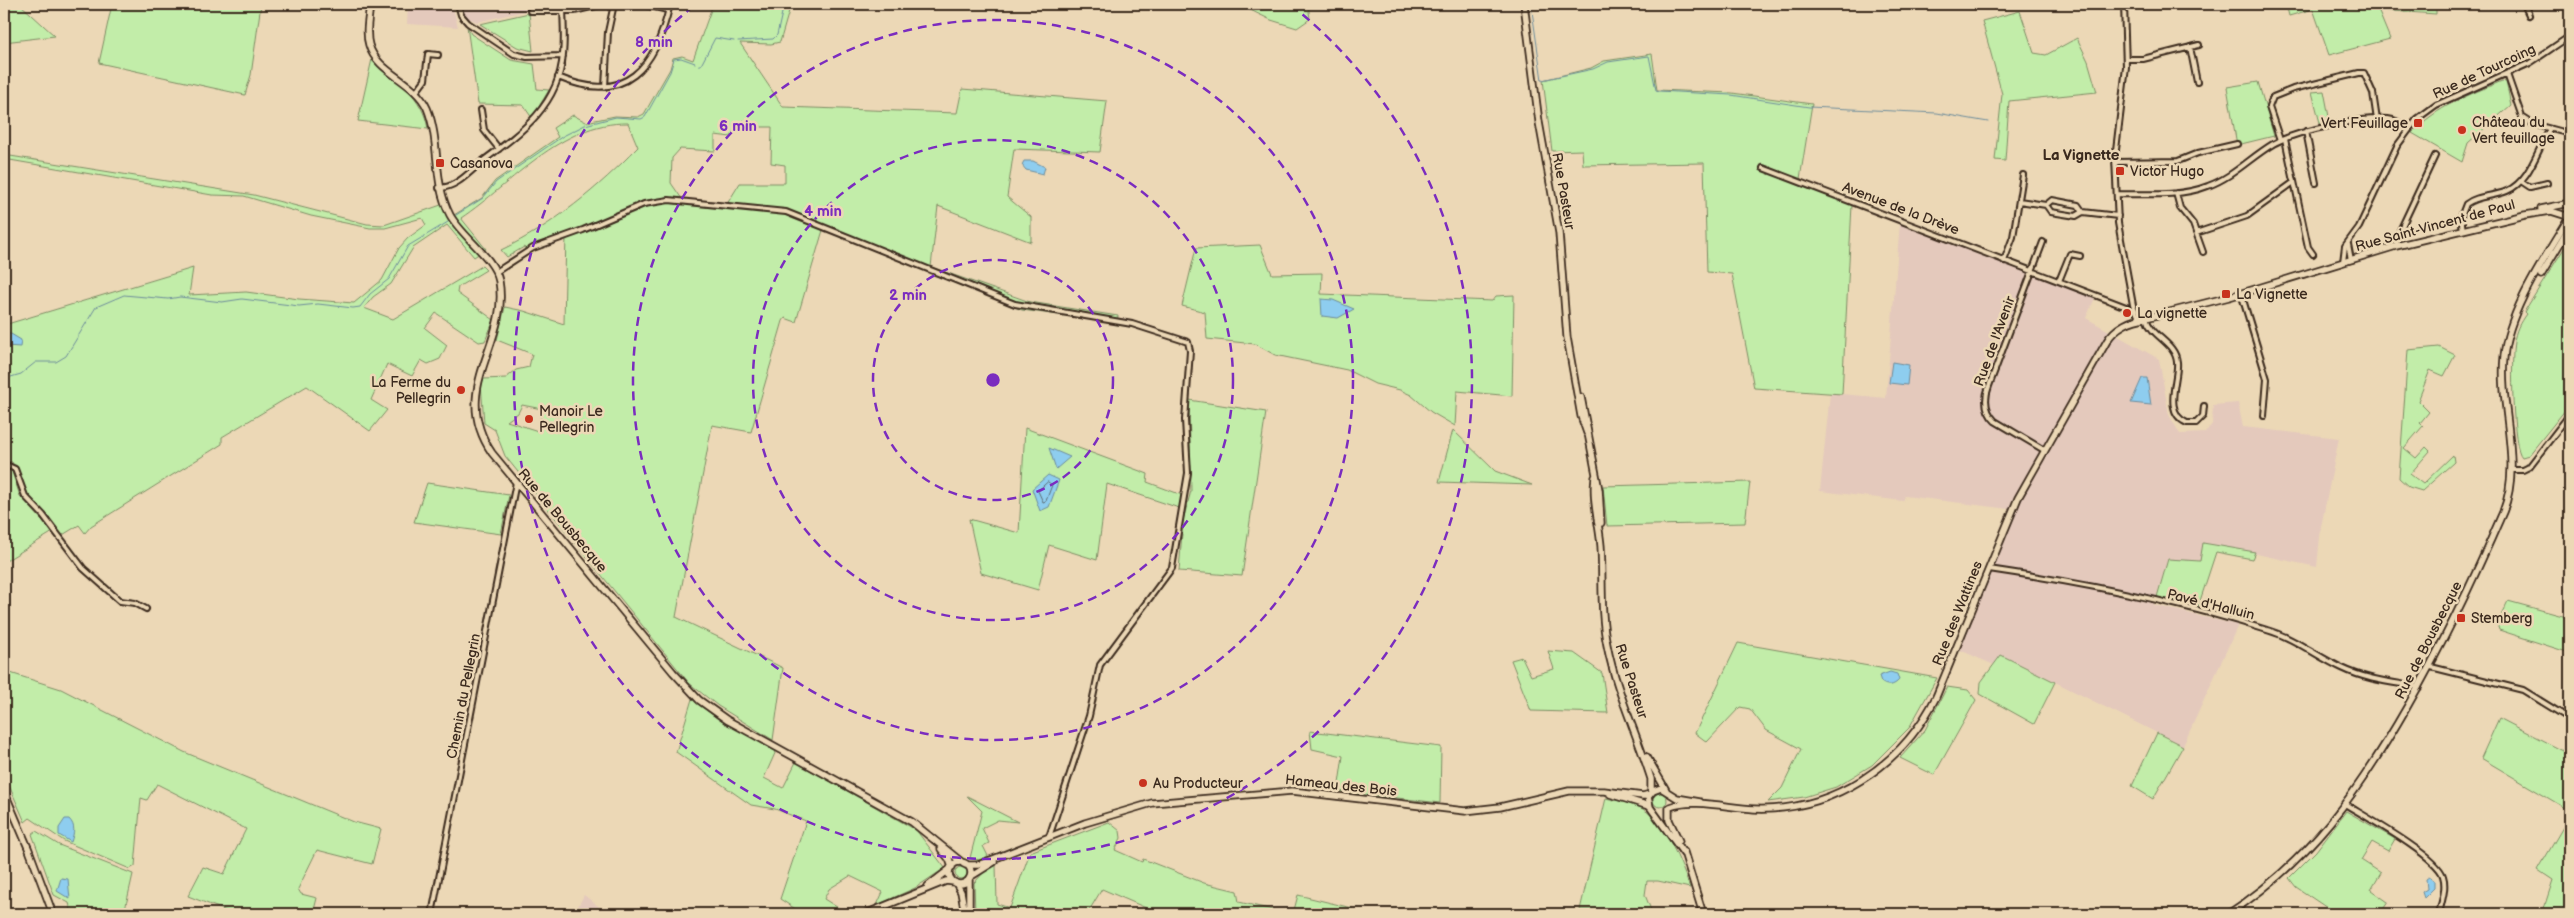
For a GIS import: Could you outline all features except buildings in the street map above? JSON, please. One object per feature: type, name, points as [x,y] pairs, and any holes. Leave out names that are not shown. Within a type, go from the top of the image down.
[{"type":"street","points":[[370,4],[368,38],[371,50],[379,61],[416,92],[430,116],[440,188],[455,223],[496,272],[528,250],[578,232],[652,201],[669,200],[779,210],[1016,304],[1132,324],[1188,342],[1190,351],[1185,420],[1188,473],[1172,568],[1100,665],[1089,716],[1049,837]]},
{"type":"street","points":[[458,4],[461,15],[468,23],[514,54],[526,57],[563,56]]},
{"type":"street","points":[[440,188],[455,183],[522,131],[548,102],[558,77],[563,56],[563,4]]},
{"type":"street","points":[[530,11],[578,10],[604,4]]},
{"type":"street","points":[[605,87],[608,32],[614,4]]},
{"type":"street","points":[[641,4],[668,10]]},
{"type":"street","points":[[558,77],[584,87],[605,87],[625,81],[644,66],[659,40],[670,4]]},
{"type":"street","name":"Rue Pasteur","points":[[1524,4],[1539,122],[1559,233],[1565,321],[1599,498],[1602,612],[1606,644],[1615,679],[1652,781],[1650,793]]},
{"type":"street","points":[[2124,4],[2126,59],[2116,162],[2119,240],[2134,310],[2139,318]]},
{"type":"street","points":[[2524,4],[2529,15]]},
{"type":"street","name":"Rue de Tourcoing","points":[[2343,262],[2343,252],[2359,227],[2394,150],[2409,128],[2436,105],[2539,58],[2570,36]]},
{"type":"street","points":[[2126,59],[2141,59],[2199,45]]},
{"type":"street","points":[[2190,47],[2197,82]]},
{"type":"street","points":[[416,92],[425,80],[428,54],[438,54]]},
{"type":"street","points":[[2280,140],[2270,112],[2270,103],[2273,97],[2293,89],[2359,73],[2364,73],[2369,80],[2377,120]]},
{"type":"street","points":[[2507,74],[2521,115],[2528,122],[2570,134]]},
{"type":"street","points":[[481,110],[484,130],[499,149]]},
{"type":"street","points":[[2117,194],[2176,193],[2199,189],[2217,182],[2280,140],[2306,131],[2377,120],[2393,120],[2409,128]]},
{"type":"street","points":[[2463,230],[2462,218],[2468,203],[2506,192],[2521,180],[2529,170],[2538,149],[2550,129]]},
{"type":"street","points":[[2306,131],[2316,183]]},
{"type":"street","points":[[2285,138],[2308,248],[2313,254]]},
{"type":"street","points":[[2116,162],[2178,161],[2198,153],[2238,144]]},
{"type":"street","points":[[2396,246],[2396,237],[2435,156]]},
{"type":"street","name":"Avenue de la Drève","points":[[1763,168],[2134,310]]},
{"type":"street","points":[[2004,261],[2013,235],[2023,175]]},
{"type":"street","points":[[2521,180],[2530,187],[2547,183]]},
{"type":"street","points":[[2196,233],[2249,215],[2294,182]]},
{"type":"street","points":[[2176,193],[2178,205],[2192,221],[2203,252]]},
{"type":"street","points":[[2046,205],[2052,200],[2078,205],[2084,212]]},
{"type":"street","points":[[2019,201],[2046,205],[2051,212],[2068,215],[2076,216],[2084,212],[2118,216]]},
{"type":"street","name":"Rue Saint-Vincent de Paul","points":[[2139,318],[2146,318],[2241,293],[2396,246],[2525,215],[2549,207],[2570,204]]},
{"type":"street","name":"Rue Saint-Vincent de Paul","points":[[2525,215],[2551,211],[2570,217]]},
{"type":"street","points":[[2518,311],[2570,217]]},
{"type":"street","points":[[2518,311],[2570,227]]},
{"type":"street","points":[[2031,271],[2043,242]]},
{"type":"street","points":[[2349,242],[2347,248],[2351,260]]},
{"type":"street","points":[[2059,281],[2070,254],[2080,256]]},
{"type":"street","name":"Rue de l'Avenir","points":[[2031,271],[1987,391],[1986,401],[1989,414],[1995,421],[2044,450]]},
{"type":"street","name":"Rue de Bousbecque","points":[[496,272],[500,288],[499,312],[477,388],[476,409],[480,429],[488,446],[516,482],[673,672],[707,706],[738,727],[824,772],[926,832],[965,864]]},
{"type":"street","points":[[2241,293],[2267,379],[2264,416]]},
{"type":"street","name":"Rue de Bousbecque","points":[[2228,914],[2282,874],[2315,842],[2345,804],[2376,760],[2419,687],[2464,600],[2504,509],[2510,489],[2511,470],[2504,358],[2509,334],[2518,311]]},
{"type":"street","name":"Rue des Wattines","points":[[1669,808],[1679,804],[1770,809],[1806,803],[1850,787],[1891,758],[1913,734],[1932,705],[2014,507],[2044,450],[2109,337],[2118,328],[2139,318]]},
{"type":"street","points":[[2146,318],[2149,325],[2175,354],[2177,369],[2172,384],[2177,415],[2187,423],[2196,423],[2203,416],[2204,406]]},
{"type":"street","points":[[2511,470],[2523,470],[2529,467],[2570,414]]},
{"type":"street","points":[[4,464],[15,468],[24,496],[43,515],[83,568],[120,601],[136,603],[146,609]]},
{"type":"street","name":"Chemin du Pellegrin","points":[[432,914],[516,482]]},
{"type":"street","name":"Pavé d'Halluin","points":[[1989,569],[2101,588],[2254,626],[2290,638],[2336,665],[2362,676],[2384,683],[2419,687]]},
{"type":"street","points":[[2431,666],[2519,689],[2570,719]]},
{"type":"street","name":"Rue Pasteur","points":[[1637,738],[1668,792]]},
{"type":"street","points":[[1684,854],[1648,800],[1650,793],[1659,788],[1668,792],[1669,820],[1684,854],[1703,914]]},
{"type":"street","name":"Hameau des Bois","points":[[1586,790],[1638,801],[1652,808]]},
{"type":"street","name":"Hameau des Bois","points":[[965,864],[975,866],[1010,854],[1049,837],[1146,804],[1273,792],[1299,792],[1465,811],[1500,808],[1553,793],[1586,790],[1643,796],[1650,793]]},
{"type":"street","points":[[4,791],[53,914]]},
{"type":"street","name":"Rue des Wattines","points":[[1668,792],[1679,798],[1716,805]]},
{"type":"street","points":[[2345,804],[2423,854],[2438,867],[2444,884],[2439,914]]},
{"type":"street","points":[[1652,808],[1661,812],[1669,808]]},
{"type":"street","name":"Rue de Bousbecque","points":[[926,832],[948,856],[952,868]]},
{"type":"street","name":"Hameau des Bois","points":[[970,879],[1010,854]]},
{"type":"street","points":[[911,896],[958,863],[965,864],[971,870],[969,914]]},
{"type":"street","points":[[952,868],[950,875],[961,892],[965,914]]},
{"type":"street","points":[[865,914],[946,881],[963,884],[970,879]]},
{"type":"shaded area","points":[[408,4],[452,4],[458,27],[407,24]]},
{"type":"shaded area","points":[[461,4],[528,4],[529,10],[477,22],[466,17]]},
{"type":"shaded area","points":[[1900,222],[2096,296],[2086,318],[2159,359],[2169,415],[2180,434],[2205,433],[2212,424],[2213,405],[2238,403],[2243,427],[2339,438],[2321,527],[2317,567],[2204,543],[2200,561],[2168,559],[2154,605],[2238,625],[2183,746],[2001,655],[1994,665],[1953,647],[2009,509],[1905,496],[1903,501],[1820,491],[1830,393],[1886,398]]},
{"type":"shaded area","points":[[584,895],[608,914],[574,914]]},
{"type":"green space","points":[[4,4],[20,4],[55,36],[4,42]]},
{"type":"green space","points":[[112,4],[261,4],[251,75],[245,95],[99,63]]},
{"type":"green space","points":[[713,4],[791,4],[780,42],[771,44],[740,43],[783,107],[957,113],[962,89],[1107,101],[1100,152],[1014,149],[1007,197],[1031,217],[1031,242],[938,206],[931,267],[1030,302],[1118,316],[1117,323],[1022,310],[823,230],[796,322],[785,318],[783,321],[751,432],[712,425],[676,617],[783,668],[773,740],[718,706],[689,683],[505,456],[495,430],[484,423],[481,383],[484,379],[506,378],[516,370],[529,367],[532,354],[497,340],[505,307],[564,324],[566,235],[525,249],[524,247],[507,257],[501,250],[557,217],[591,191],[638,147],[628,123],[603,125],[580,133],[559,144],[538,157],[461,218],[486,249],[474,257],[447,225],[413,248],[391,284],[373,297],[364,308],[393,319],[482,266],[486,270],[458,287],[457,293],[494,320],[485,341],[479,342],[436,313],[425,328],[447,345],[440,359],[428,364],[421,360],[412,376],[387,364],[371,400],[387,410],[370,431],[307,386],[222,437],[222,444],[91,526],[85,533],[79,525],[61,536],[30,499],[12,462],[4,461],[4,325],[193,268],[189,295],[246,292],[299,299],[354,303],[382,280],[399,248],[408,238],[426,225],[422,218],[385,228],[370,228],[311,216],[244,196],[212,195],[4,159],[4,155],[254,195],[367,224],[384,225],[441,205],[449,218],[482,198],[495,181],[558,137],[553,128],[573,115],[586,122],[615,116],[638,117],[644,114],[670,69],[673,58],[682,56],[693,60]],"holes":[[[736,127],[772,127],[771,163],[785,165],[785,183],[740,183],[727,204],[682,199],[671,183],[672,158],[680,149],[715,151],[715,135],[731,137]],[[522,405],[542,409],[538,431],[507,421],[518,413]]]},
{"type":"green space","points":[[1238,4],[1308,4],[1310,19],[1297,28],[1271,20]]},
{"type":"green space","points":[[2286,4],[2436,4],[2436,14],[2378,10],[2390,39],[2329,55],[2313,9],[2289,16]]},
{"type":"green space","points":[[2020,11],[2034,53],[2046,55],[2077,38],[2088,61],[2097,92],[2009,101],[2005,161],[1995,160],[2002,94],[1982,21]]},
{"type":"green space","points":[[529,13],[533,51],[517,47],[480,24]]},
{"type":"green space","points":[[467,26],[471,34],[511,60],[534,64],[537,89],[549,90],[532,118],[523,105],[478,104]]},
{"type":"green space","points":[[1652,54],[1657,90],[1732,93],[1812,104],[1799,185],[1852,205],[1842,394],[1754,388],[1732,274],[1707,272],[1704,163],[1583,165],[1582,150],[1552,151],[1543,80],[1591,68],[1604,61]]},
{"type":"green space","points":[[372,59],[407,89],[421,107],[428,129],[358,121]]},
{"type":"green space","points":[[2502,81],[2506,82],[2511,105],[2468,143],[2462,162],[2412,133],[2443,108]]},
{"type":"green space","points":[[2258,82],[2274,136],[2237,145],[2227,87]]},
{"type":"green space","points":[[2324,91],[2330,122],[2320,123],[2312,92]]},
{"type":"green space","points":[[2570,239],[2570,404],[2529,455],[2522,457],[2516,438],[2514,421],[2513,351],[2515,338],[2518,327],[2526,314],[2524,312]]},
{"type":"green space","points":[[1260,245],[1272,274],[1322,273],[1321,294],[1492,301],[1496,296],[1514,295],[1512,396],[1457,391],[1455,426],[1431,412],[1411,395],[1400,390],[1375,384],[1347,370],[1275,355],[1255,344],[1207,339],[1205,312],[1182,306],[1196,248]]},
{"type":"green space","points":[[2439,347],[2455,355],[2444,376],[2430,370],[2418,401],[2429,412],[2420,423],[2423,426],[2404,448],[2416,458],[2426,447],[2430,451],[2410,474],[2423,484],[2453,455],[2454,462],[2422,491],[2409,487],[2399,478],[2408,350]]},
{"type":"green space","points":[[1189,400],[1266,412],[1242,576],[1179,571],[1183,520],[1191,491]]},
{"type":"green space","points":[[1025,428],[1148,474],[1147,482],[1182,495],[1179,508],[1107,484],[1097,560],[1049,545],[1038,590],[981,573],[969,519],[1019,533]]},
{"type":"green space","points":[[1453,430],[1495,471],[1532,485],[1439,482]]},
{"type":"green space","points":[[4,466],[11,469],[20,496],[53,532],[4,562]]},
{"type":"green space","points":[[1750,482],[1745,523],[1607,526],[1603,486]]},
{"type":"green space","points":[[427,483],[509,495],[501,534],[414,522]]},
{"type":"green space","points":[[2203,543],[2255,552],[2252,559],[2216,552],[2198,607],[2157,597],[2168,559],[2200,561]]},
{"type":"green space","points":[[2508,601],[2570,618],[2570,653],[2499,630],[2497,624]]},
{"type":"green space","points":[[1738,643],[1937,678],[1909,728],[1872,765],[1836,787],[1804,797],[1768,802],[1782,788],[1801,749],[1766,730],[1750,709],[1740,707],[1707,742],[1695,733]]},
{"type":"green space","points":[[1548,651],[1574,653],[1602,673],[1608,713],[1531,711],[1511,660],[1522,657],[1531,676],[1554,669]]},
{"type":"green space","points":[[2001,655],[2055,682],[2034,724],[1980,694],[1981,682]]},
{"type":"green space","points":[[4,671],[61,689],[184,752],[354,822],[381,829],[372,864],[317,850],[298,889],[301,894],[317,898],[313,914],[234,914],[188,896],[203,867],[224,874],[246,829],[157,784],[147,800],[141,798],[135,866],[130,869],[64,841],[30,818],[25,822],[4,774]]},
{"type":"green space","points":[[1947,687],[1968,690],[1976,700],[1934,775],[1900,758],[1925,730]]},
{"type":"green space","points":[[692,699],[718,719],[776,751],[764,778],[783,788],[796,762],[916,830],[945,868],[915,888],[877,905],[883,892],[850,876],[829,889],[824,899],[840,909],[838,914],[803,914],[780,899],[806,821],[775,809],[751,805],[676,752]]},
{"type":"green space","points":[[2499,718],[2565,752],[2570,745],[2570,811],[2481,758]]},
{"type":"green space","points":[[1310,731],[1441,747],[1440,803],[1338,791],[1343,756],[1312,749]]},
{"type":"green space","points":[[2157,733],[2183,746],[2153,799],[2132,786]]},
{"type":"green space","points":[[1657,793],[1663,793],[1667,800],[1663,807],[1657,807],[1653,803],[1653,797]]},
{"type":"green space","points":[[967,796],[1018,822],[998,820],[982,828],[989,843],[983,846],[988,856],[979,860],[970,858],[982,811]]},
{"type":"green space","points":[[1606,798],[1643,809],[1651,815],[1666,834],[1690,888],[1658,881],[1647,881],[1645,895],[1651,910],[1664,910],[1678,914],[1633,914],[1630,910],[1580,910]]},
{"type":"green space","points":[[2346,811],[2395,839],[2388,851],[2372,842],[2361,860],[2381,873],[2371,890],[2388,902],[2380,914],[2336,914],[2296,887],[2289,878],[2316,851]]},
{"type":"green space","points":[[2570,815],[2570,914],[2542,914],[2553,880],[2538,870]]},
{"type":"green space","points":[[1109,822],[1120,831],[1121,838],[1115,850],[1142,862],[1143,859],[1204,883],[1237,891],[1239,902],[1273,910],[1276,914],[1160,914],[1102,889],[1087,914],[975,914],[974,883],[985,871],[996,865],[997,904],[1010,908],[1030,852]]},
{"type":"green space","points":[[36,831],[59,845],[133,874],[124,914],[72,914],[69,903],[54,895],[32,834]]},
{"type":"green space","points":[[959,867],[963,867],[967,873],[963,879],[959,879],[955,875],[955,871]]},
{"type":"green space","points":[[1298,895],[1352,908],[1351,914],[1293,914]]},
{"type":"water","points":[[1024,161],[1033,161],[1045,167],[1043,174],[1026,170],[1022,165]]},
{"type":"water","points":[[1321,299],[1333,300],[1354,309],[1338,318],[1322,316]]},
{"type":"water","points":[[4,334],[11,334],[21,340],[20,347],[6,346],[4,344]]},
{"type":"water","points":[[1892,362],[1909,365],[1907,385],[1889,383]]},
{"type":"water","points":[[2142,378],[2147,378],[2151,405],[2131,403]]},
{"type":"water","points":[[1049,448],[1070,457],[1056,469]]},
{"type":"water","points":[[1048,475],[1059,480],[1049,507],[1040,511],[1032,489]]},
{"type":"water","points":[[1890,672],[1897,674],[1899,680],[1895,684],[1886,685],[1881,682],[1879,676]]},
{"type":"water","points":[[65,819],[69,819],[74,827],[71,842],[59,835],[59,828]]},
{"type":"water","points":[[2429,877],[2434,880],[2434,888],[2424,898],[2422,892],[2427,889],[2426,879]]},
{"type":"water","points":[[61,878],[68,879],[70,899],[57,891]]},
{"type":"waterway","points":[[738,41],[773,39],[777,35],[784,4]]},
{"type":"waterway","points":[[1531,4],[1542,80],[1593,69],[1608,62],[1649,56],[1656,90],[1659,91],[1731,95],[1809,107],[1937,113],[1988,122]]},
{"type":"waterway","points":[[699,65],[701,65],[715,38],[734,41]]},
{"type":"waterway","points":[[456,215],[483,198],[496,182],[563,136],[585,125],[616,117],[641,119],[645,117],[670,72],[674,59],[681,58],[695,63]]},
{"type":"waterway","points":[[4,379],[21,374],[36,362],[56,362],[66,356],[96,307],[124,295],[168,299],[180,297],[222,302],[242,299],[299,306],[318,304],[360,307],[370,294],[389,279],[408,246],[448,222]]},
{"type":"place","name":"Vert Feuillage","points":[[2418,123]]},
{"type":"place","name":"Château du Vert feuillage","points":[[2462,130]]},
{"type":"place","name":"Casanova","points":[[440,163]]},
{"type":"place","name":"Victor Hugo","points":[[2120,171]]},
{"type":"place","name":"La Vignette","points":[[2226,294]]},
{"type":"place","name":"La vignette","points":[[2127,313]]},
{"type":"place","name":"La Ferme du Pellegrin","points":[[461,390]]},
{"type":"place","name":"Manoir Le Pellegrin","points":[[529,419]]},
{"type":"place","name":"Stemberg","points":[[2461,618]]},
{"type":"place","name":"Au Producteur","points":[[1143,783]]},
{"type":"district","name":"La Vignette","points":[[2081,155]]}]
